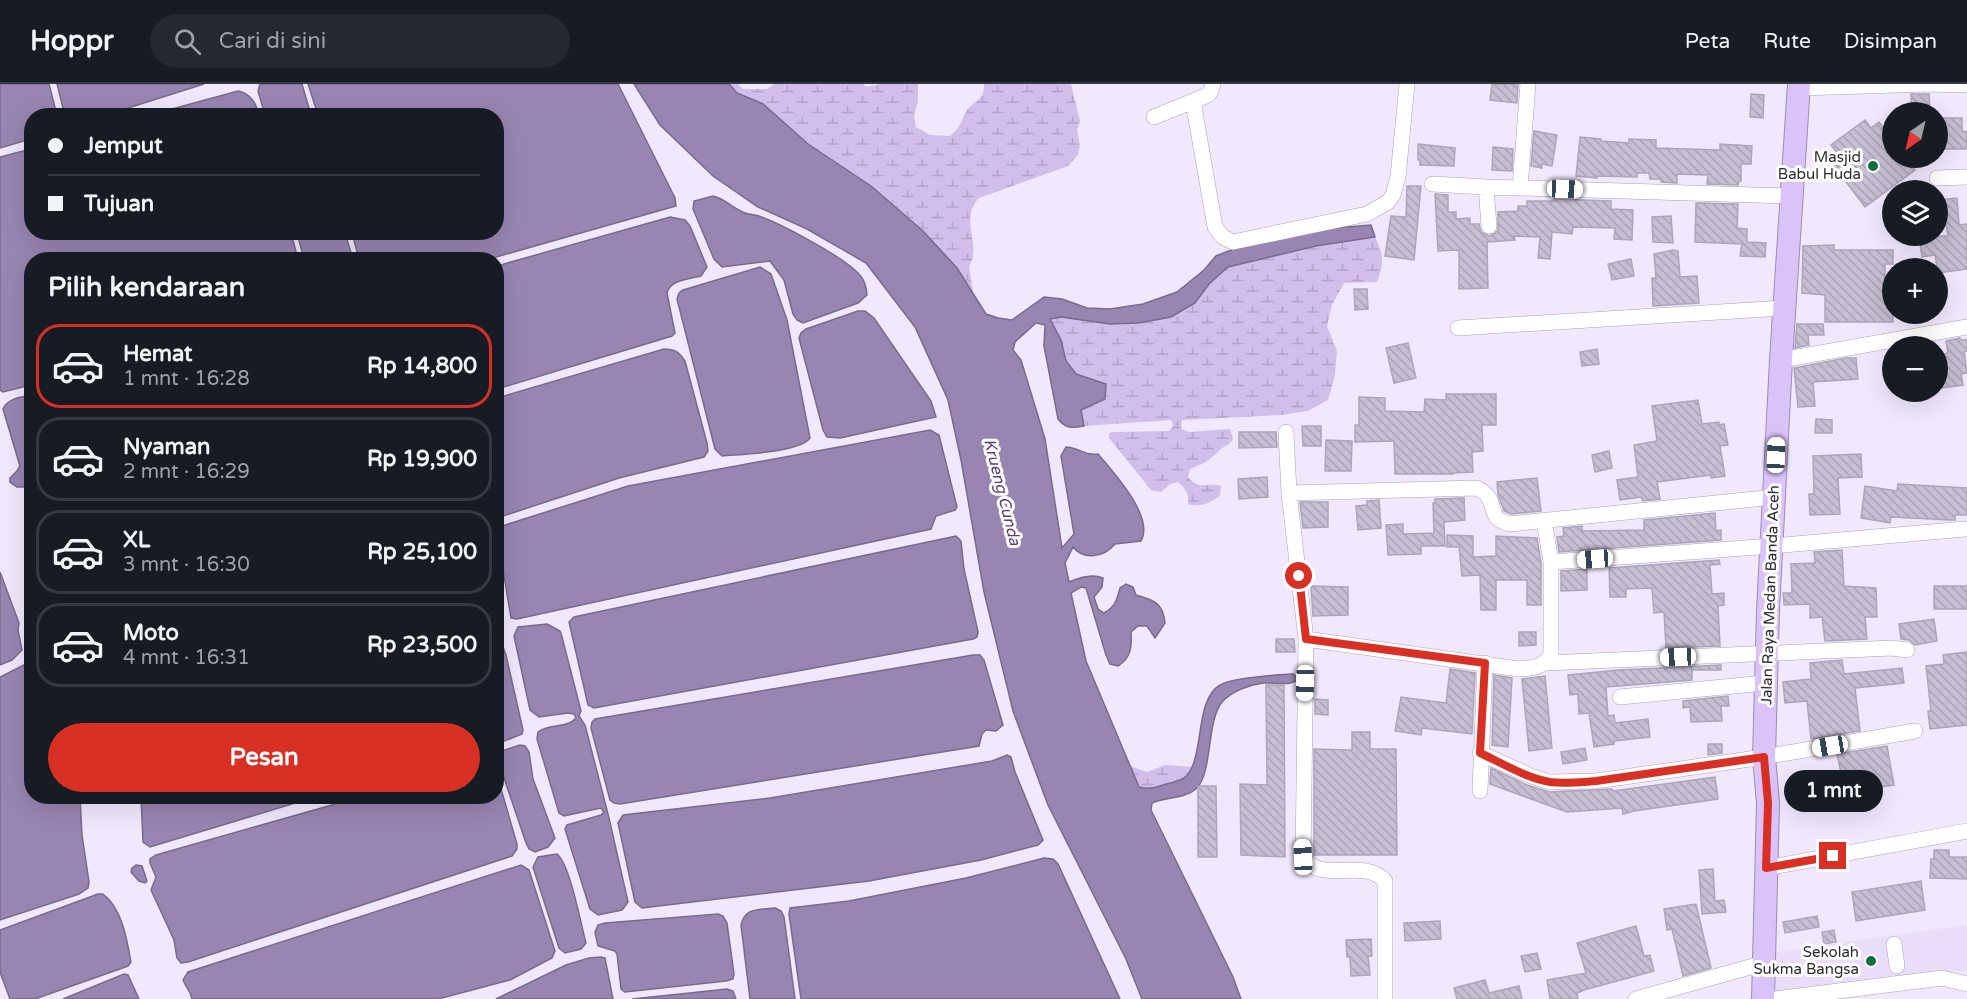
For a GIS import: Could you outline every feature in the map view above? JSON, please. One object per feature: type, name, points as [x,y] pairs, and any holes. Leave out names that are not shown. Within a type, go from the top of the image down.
[{"type":"highway","name":"Jalan Raya Medan Banda Aceh","points":[[1763,999],[1768,803],[1764,757],[1766,654],[1781,360],[1799,86]]},
{"type":"street","points":[[1154,117],[1208,95],[1213,84]]},
{"type":"street","points":[[1193,100],[1215,227],[1223,237],[1233,242],[1367,214],[1388,202],[1394,195],[1398,177],[1407,84]]},
{"type":"street","points":[[1520,188],[1528,84]]},
{"type":"street","points":[[1799,86],[1967,85]]},
{"type":"street","points":[[1937,178],[1967,177]]},
{"type":"street","points":[[1432,184],[1791,196]]},
{"type":"street","points":[[1486,187],[1489,226]]},
{"type":"street","points":[[1458,328],[1785,308]]},
{"type":"street","points":[[1781,360],[1967,327]]},
{"type":"street","points":[[1286,432],[1289,493],[1306,639],[1303,857],[1309,865],[1318,870],[1369,871],[1379,874],[1385,881],[1385,999]]},
{"type":"street","points":[[1289,493],[1477,489],[1486,493],[1492,501],[1494,515],[1500,521],[1510,524],[1774,497]]},
{"type":"street","points":[[1544,520],[1551,562],[1551,655],[1546,663]]},
{"type":"street","points":[[1551,562],[1965,529]]},
{"type":"street","points":[[1306,639],[1519,669],[1534,668],[1546,663],[1892,648],[1907,650]]},
{"type":"street","points":[[1480,791],[1485,663]]},
{"type":"street","points":[[1620,698],[1765,683]]},
{"type":"street","points":[[1480,753],[1549,782],[1596,781],[1764,757],[1915,731]]},
{"type":"street","points":[[1766,868],[1967,831]]},
{"type":"street","points":[[1894,944],[1897,966]]},
{"type":"street","points":[[1636,999],[1764,963]]},
{"type":"street","points":[[1775,999],[1942,978],[1967,984]]},
{"type":"shaded area","name":"Sekolah Sukma Bangsa","points":[[1967,925],[1967,970],[1776,995],[1775,952]]},
{"type":"green space","points":[[729,84],[738,84],[743,89],[767,89],[774,84],[863,84],[867,87],[880,84],[918,84],[918,100],[914,117],[916,127],[930,135],[950,136],[969,108],[980,98],[984,84],[1071,84],[1080,121],[1077,130],[1080,145],[1078,155],[1068,166],[979,198],[973,207],[970,224],[974,249],[969,266],[973,292],[957,268],[923,231],[871,186],[808,144],[763,104],[737,93]]},
{"type":"green space","points":[[1375,237],[1382,260],[1377,282],[1344,283],[1332,305],[1327,326],[1337,351],[1335,375],[1328,400],[1308,411],[1282,415],[1182,420],[1181,429],[1189,432],[1230,429],[1233,439],[1231,442],[1206,462],[1190,469],[1188,477],[1196,484],[1221,486],[1220,496],[1205,504],[1193,505],[1188,504],[1186,492],[1178,482],[1170,484],[1161,492],[1151,490],[1109,438],[1109,433],[1115,432],[1169,431],[1173,426],[1171,420],[1084,426],[1081,410],[1105,399],[1076,374],[1066,361],[1061,340],[1049,319],[1061,317],[1110,324],[1138,323],[1195,303],[1209,284],[1228,267],[1316,246]]},
{"type":"green space","points":[[1165,765],[1192,767],[1184,778],[1146,789],[1139,787],[1130,766],[1147,772]]},
{"type":"water","points":[[0,84],[49,84],[55,108],[24,108],[24,141],[0,148]]},
{"type":"water","points":[[57,84],[204,84],[128,108],[63,108]]},
{"type":"water","points":[[260,84],[302,84],[309,108],[263,108],[258,91]]},
{"type":"water","points":[[308,84],[618,84],[675,198],[676,206],[504,255],[504,252],[357,252],[354,240],[504,240],[504,108],[316,108]]},
{"type":"water","name":"Krueng Cunda","points":[[634,84],[729,84],[737,93],[763,104],[808,144],[871,186],[923,231],[957,268],[986,314],[998,318],[1012,320],[1044,297],[1062,299],[1087,308],[1110,309],[1143,304],[1177,292],[1204,270],[1216,256],[1234,249],[1334,228],[1371,225],[1375,237],[1316,246],[1228,267],[1209,284],[1195,303],[1171,317],[1138,323],[1110,324],[1061,317],[1050,319],[1061,340],[1066,361],[1076,374],[1106,384],[1105,399],[1081,410],[1084,426],[1069,427],[1058,419],[1044,346],[1045,325],[1036,323],[1015,342],[1013,350],[1021,360],[1045,439],[1062,548],[1074,534],[1061,456],[1066,447],[1089,454],[1098,454],[1130,495],[1142,520],[1144,531],[1141,541],[1115,544],[1105,552],[1094,556],[1083,554],[1073,547],[1065,563],[1069,582],[1086,576],[1103,578],[1102,587],[1094,597],[1098,609],[1104,613],[1113,606],[1120,588],[1126,584],[1133,587],[1136,595],[1157,603],[1164,616],[1165,623],[1155,638],[1147,626],[1138,626],[1131,632],[1131,647],[1128,656],[1118,666],[1110,664],[1106,655],[1086,588],[1081,587],[1071,593],[1086,661],[1139,787],[1153,788],[1177,781],[1184,778],[1191,770],[1206,704],[1220,685],[1244,678],[1266,676],[1293,674],[1299,679],[1286,684],[1252,685],[1226,698],[1217,711],[1205,771],[1196,789],[1186,795],[1152,803],[1151,810],[1233,977],[1241,999],[1142,999],[1126,959],[1048,805],[1013,711],[984,592],[948,400],[915,327],[866,263],[807,229],[758,207],[713,176],[660,125]]},
{"type":"water","points":[[238,91],[246,94],[256,108],[176,108]]},
{"type":"water","points":[[24,151],[24,240],[293,240],[296,252],[24,252],[24,387],[3,392],[0,390],[0,157]]},
{"type":"water","points":[[713,196],[747,214],[759,216],[782,226],[840,259],[861,276],[867,295],[858,303],[803,323],[797,320],[793,314],[784,280],[770,261],[722,267],[714,259],[693,209],[694,201]]},
{"type":"water","points":[[670,217],[685,220],[690,226],[707,267],[701,276],[681,281],[669,289],[667,293],[675,333],[672,336],[504,387],[504,264]]},
{"type":"water","points":[[299,240],[347,240],[351,252],[302,252]]},
{"type":"water","points":[[760,267],[771,274],[787,320],[810,438],[804,443],[782,450],[722,456],[715,449],[677,299],[683,290]]},
{"type":"water","points":[[858,311],[865,311],[874,318],[931,401],[936,417],[840,438],[827,437],[823,430],[799,338],[806,329]]},
{"type":"water","points":[[664,349],[671,350],[681,355],[685,361],[708,451],[704,457],[619,478],[504,516],[504,396]]},
{"type":"water","points":[[24,396],[24,487],[17,487],[10,482],[10,478],[20,466],[3,409],[11,400]]},
{"type":"water","points":[[930,430],[939,435],[957,507],[955,510],[936,516],[931,529],[517,619],[511,618],[504,576],[504,525],[628,486]]},
{"type":"water","points":[[956,536],[961,541],[964,569],[978,632],[977,637],[973,639],[594,708],[588,705],[569,622],[574,617]]},
{"type":"water","points":[[0,572],[19,623],[22,650],[12,660],[0,665]]},
{"type":"water","points":[[547,624],[560,631],[562,637],[581,711],[579,716],[585,725],[628,902],[622,910],[598,915],[590,909],[565,829],[567,825],[601,815],[604,812],[601,808],[564,816],[559,813],[537,739],[538,732],[542,729],[568,724],[576,718],[574,714],[568,713],[539,717],[530,710],[514,636],[518,627]]},
{"type":"water","points":[[504,650],[523,730],[522,734],[504,741]]},
{"type":"water","points":[[980,655],[984,660],[1003,725],[996,731],[986,730],[982,734],[979,746],[620,804],[610,800],[591,728],[595,719]]},
{"type":"water","points":[[24,665],[24,804],[80,804],[89,882],[88,888],[79,894],[0,920],[0,677]]},
{"type":"water","points":[[520,745],[525,746],[529,752],[533,779],[555,838],[548,847],[535,852],[529,849],[526,843],[504,778],[504,750]]},
{"type":"water","points":[[1007,755],[1011,757],[1043,840],[1038,845],[981,860],[869,881],[642,908],[635,902],[618,823],[623,815],[770,798],[992,761]]},
{"type":"water","points":[[504,799],[517,844],[517,849],[512,856],[181,963],[177,958],[174,940],[151,890],[156,877],[150,859],[156,855],[335,804],[504,804]]},
{"type":"water","points":[[141,804],[292,804],[150,847],[143,842]]},
{"type":"water","points":[[557,854],[571,882],[586,943],[581,949],[565,953],[559,948],[533,867],[538,857]]},
{"type":"water","points":[[1044,858],[1053,859],[1058,864],[1120,999],[801,999],[790,908],[849,901],[966,878]]},
{"type":"water","points":[[136,865],[142,866],[147,881],[145,883],[139,881],[131,872]]},
{"type":"water","points":[[521,865],[529,870],[555,951],[552,958],[510,980],[438,999],[192,999],[183,980],[188,972]]},
{"type":"water","points":[[103,894],[109,900],[119,916],[131,962],[128,966],[35,999],[10,999],[0,972],[0,930]]},
{"type":"water","points":[[775,908],[781,911],[784,917],[795,999],[750,999],[741,925],[749,912]]},
{"type":"water","points":[[718,914],[723,916],[727,923],[734,974],[733,979],[726,981],[625,992],[621,989],[617,954],[615,951],[598,946],[595,932],[598,925],[605,923]]},
{"type":"water","points":[[605,958],[613,999],[496,999],[566,965]]},
{"type":"water","points":[[124,974],[128,975],[139,999],[63,999]]},
{"type":"water","points":[[727,989],[733,991],[736,999],[632,999]]},
{"type":"building","points":[[1492,84],[1518,84],[1517,103],[1490,100]]},
{"type":"building","points":[[1751,94],[1764,95],[1763,118],[1750,117]]},
{"type":"building","points":[[1911,94],[1929,94],[1929,102],[1911,102]]},
{"type":"building","points":[[1948,118],[1962,118],[1962,131],[1967,132],[1966,149],[1948,149]]},
{"type":"building","name":"Masjid Babul Huda","points":[[1865,120],[1871,128],[1879,122],[1882,126],[1882,168],[1913,168],[1915,170],[1901,180],[1882,180],[1882,194],[1865,207],[1831,162],[1839,155],[1831,145]]},
{"type":"building","points":[[1534,131],[1557,135],[1552,166],[1542,164],[1542,168],[1531,166]]},
{"type":"building","points":[[1580,137],[1629,143],[1629,139],[1656,140],[1656,148],[1720,150],[1720,144],[1752,146],[1751,164],[1741,164],[1741,181],[1738,185],[1707,184],[1708,175],[1677,174],[1677,183],[1650,179],[1649,173],[1637,173],[1637,177],[1576,176]]},
{"type":"building","points":[[1418,144],[1455,148],[1454,166],[1420,165]]},
{"type":"building","points":[[1493,147],[1513,149],[1512,171],[1492,170]]},
{"type":"building","points":[[1407,186],[1421,186],[1414,260],[1385,256],[1391,216],[1406,217]]},
{"type":"building","points":[[1435,194],[1448,195],[1448,212],[1456,212],[1456,219],[1470,218],[1470,224],[1479,224],[1481,232],[1489,236],[1498,230],[1498,212],[1518,211],[1518,206],[1527,206],[1527,201],[1554,201],[1554,199],[1611,201],[1611,209],[1633,210],[1632,240],[1614,239],[1615,228],[1573,227],[1572,234],[1552,232],[1550,259],[1538,258],[1540,237],[1514,236],[1515,240],[1487,242],[1488,288],[1459,289],[1459,250],[1438,251]]},
{"type":"building","points":[[1957,198],[1959,225],[1967,224],[1967,269],[1948,272],[1948,258],[1936,258],[1935,255],[1922,257],[1920,246],[1948,246],[1948,199]]},
{"type":"building","points":[[1696,203],[1738,204],[1737,228],[1747,229],[1747,242],[1766,243],[1765,257],[1740,256],[1742,244],[1695,242]]},
{"type":"building","points":[[1671,216],[1673,243],[1653,242],[1652,217]]},
{"type":"building","points":[[1834,245],[1834,250],[1893,250],[1893,258],[1882,258],[1882,322],[1825,322],[1825,295],[1802,293],[1803,246]]},
{"type":"building","points":[[1678,251],[1680,277],[1697,276],[1699,303],[1653,306],[1652,278],[1656,278],[1654,254]]},
{"type":"building","points":[[1631,259],[1634,276],[1612,280],[1608,264]]},
{"type":"building","points":[[1354,289],[1367,289],[1368,309],[1355,310]]},
{"type":"building","points":[[1797,324],[1823,324],[1824,335],[1808,335],[1809,345],[1795,348]]},
{"type":"building","points":[[1960,338],[1960,340],[1967,340],[1967,351],[1964,352],[1967,373],[1961,374],[1963,385],[1948,387],[1948,341]]},
{"type":"building","points":[[1408,343],[1416,378],[1394,383],[1386,348]]},
{"type":"building","points":[[1597,349],[1599,364],[1582,366],[1580,352]]},
{"type":"building","points":[[1856,358],[1858,379],[1813,382],[1815,406],[1798,407],[1794,368]]},
{"type":"building","points":[[1446,394],[1496,394],[1496,425],[1482,425],[1483,451],[1472,452],[1473,472],[1395,474],[1394,441],[1355,442],[1355,425],[1359,425],[1359,397],[1385,398],[1385,411],[1424,412],[1425,399],[1446,400]]},
{"type":"building","points":[[1698,400],[1702,424],[1719,422],[1719,425],[1724,424],[1728,445],[1720,446],[1725,476],[1711,478],[1711,475],[1657,482],[1660,499],[1643,501],[1641,497],[1620,500],[1617,480],[1638,477],[1634,445],[1657,441],[1652,406]]},
{"type":"building","points":[[1816,419],[1832,420],[1832,433],[1815,433]]},
{"type":"building","points":[[1302,426],[1321,426],[1321,446],[1303,446]]},
{"type":"building","points":[[1239,432],[1276,432],[1277,447],[1239,448]]},
{"type":"building","points":[[1326,440],[1352,441],[1351,471],[1325,471]]},
{"type":"building","points":[[1609,451],[1612,468],[1595,472],[1592,455]]},
{"type":"building","points":[[1861,454],[1862,477],[1838,478],[1840,514],[1810,515],[1809,494],[1814,494],[1813,456]]},
{"type":"building","points":[[1267,477],[1268,497],[1239,499],[1238,479]]},
{"type":"building","points":[[1537,478],[1541,511],[1511,514],[1504,511],[1498,494],[1497,482]]},
{"type":"building","points":[[1898,484],[1967,488],[1967,515],[1955,515],[1955,520],[1891,517],[1890,523],[1861,518],[1865,486],[1897,491]]},
{"type":"building","points":[[1464,498],[1465,520],[1444,522],[1445,546],[1421,546],[1421,554],[1388,555],[1386,525],[1403,524],[1403,534],[1434,533],[1433,503],[1435,499]]},
{"type":"building","points":[[1379,500],[1381,528],[1358,530],[1356,506],[1367,505],[1367,501]]},
{"type":"building","points":[[1300,502],[1328,502],[1328,527],[1303,528]]},
{"type":"building","points":[[1715,513],[1716,531],[1721,530],[1721,540],[1559,552],[1557,537],[1564,536],[1563,528],[1582,526],[1582,531],[1644,530],[1644,520]]},
{"type":"building","points":[[1447,535],[1473,536],[1473,557],[1496,556],[1496,536],[1537,538],[1541,563],[1541,605],[1527,605],[1527,580],[1496,580],[1496,610],[1481,610],[1480,575],[1462,576],[1459,547],[1447,547]]},
{"type":"building","points":[[1842,550],[1844,586],[1876,588],[1877,617],[1865,617],[1867,639],[1825,641],[1822,617],[1810,618],[1810,604],[1784,605],[1783,593],[1792,593],[1791,564],[1815,563],[1814,552]]},
{"type":"building","points":[[1719,560],[1720,564],[1710,565],[1712,594],[1724,593],[1724,605],[1718,606],[1720,646],[1666,648],[1664,612],[1654,613],[1652,588],[1626,589],[1626,597],[1610,597],[1609,568]]},
{"type":"building","points":[[1587,569],[1587,590],[1561,591],[1561,571]]},
{"type":"building","points":[[1311,586],[1348,587],[1348,615],[1313,616]]},
{"type":"building","points":[[1934,586],[1967,586],[1967,609],[1934,609]]},
{"type":"building","points":[[1934,619],[1937,641],[1915,645],[1909,640],[1901,639],[1899,624]]},
{"type":"building","points":[[1519,632],[1536,632],[1536,645],[1519,646]]},
{"type":"building","points":[[1276,639],[1294,639],[1295,652],[1276,652]]},
{"type":"building","points":[[1967,652],[1967,725],[1930,729],[1928,711],[1931,711],[1926,666],[1944,664],[1943,655]]},
{"type":"building","points":[[1842,660],[1844,674],[1902,668],[1904,683],[1855,688],[1860,731],[1811,739],[1807,701],[1785,703],[1783,682],[1811,679],[1810,663]]},
{"type":"building","points":[[1721,665],[1721,670],[1692,670],[1692,680],[1606,687],[1608,716],[1614,715],[1615,723],[1648,719],[1650,737],[1614,741],[1614,744],[1594,747],[1589,713],[1579,714],[1578,694],[1570,695],[1568,675]]},
{"type":"building","points":[[1450,669],[1475,673],[1472,734],[1422,728],[1421,735],[1395,731],[1401,697],[1446,703]]},
{"type":"building","points":[[1494,675],[1512,678],[1508,747],[1492,745]]},
{"type":"building","points":[[1545,676],[1552,748],[1529,751],[1522,679]]},
{"type":"building","points":[[1266,685],[1284,685],[1285,857],[1241,855],[1240,784],[1267,785]]},
{"type":"building","points":[[1728,696],[1729,706],[1721,706],[1722,721],[1691,722],[1690,707],[1683,708],[1683,701]]},
{"type":"building","points":[[1315,699],[1328,700],[1328,715],[1315,714]]},
{"type":"building","points":[[1352,732],[1370,732],[1370,749],[1396,749],[1397,855],[1314,855],[1314,749],[1352,750]]},
{"type":"building","points":[[1708,744],[1722,744],[1722,753],[1708,755]]},
{"type":"building","points":[[1887,746],[1894,785],[1872,788],[1869,774],[1842,778],[1837,754]]},
{"type":"building","points":[[1585,748],[1587,760],[1563,764],[1561,752]]},
{"type":"building","points":[[1491,768],[1527,785],[1549,792],[1612,789],[1613,791],[1715,777],[1718,799],[1623,814],[1622,808],[1567,812],[1490,784]]},
{"type":"building","points":[[1198,786],[1216,786],[1217,857],[1198,857]]},
{"type":"building","points":[[1934,850],[1949,850],[1949,857],[1967,857],[1967,879],[1930,878]]},
{"type":"building","points":[[1713,869],[1715,901],[1724,900],[1726,912],[1702,914],[1699,870]]},
{"type":"building","points":[[1921,881],[1925,910],[1856,921],[1852,892]]},
{"type":"building","points":[[1696,904],[1711,968],[1683,976],[1672,929],[1667,930],[1664,909]]},
{"type":"building","points":[[1817,916],[1819,927],[1785,933],[1783,922]]},
{"type":"building","points":[[1440,921],[1441,939],[1405,941],[1404,923]]},
{"type":"building","points":[[1636,926],[1644,956],[1650,955],[1654,971],[1584,990],[1577,993],[1578,999],[1550,999],[1547,980],[1586,973],[1577,943]]},
{"type":"building","points":[[1834,930],[1836,942],[1824,944],[1822,932]]},
{"type":"building","points":[[1371,939],[1372,956],[1368,956],[1370,975],[1351,976],[1346,940]]},
{"type":"building","points":[[1537,953],[1541,969],[1525,972],[1521,956]]},
{"type":"building","points":[[1485,980],[1489,993],[1519,986],[1522,999],[1457,999],[1454,988]]},
{"type":"place","name":"Masjid Babul Huda","points":[[1873,166]]},
{"type":"place","name":"Sekolah Sukma Bangsa","points":[[1871,961]]},
{"type":"route","points":[[1299,576],[1306,639],[1485,663],[1480,753],[1549,782],[1596,781],[1764,757],[1768,803],[1766,868],[1833,856]]}]
